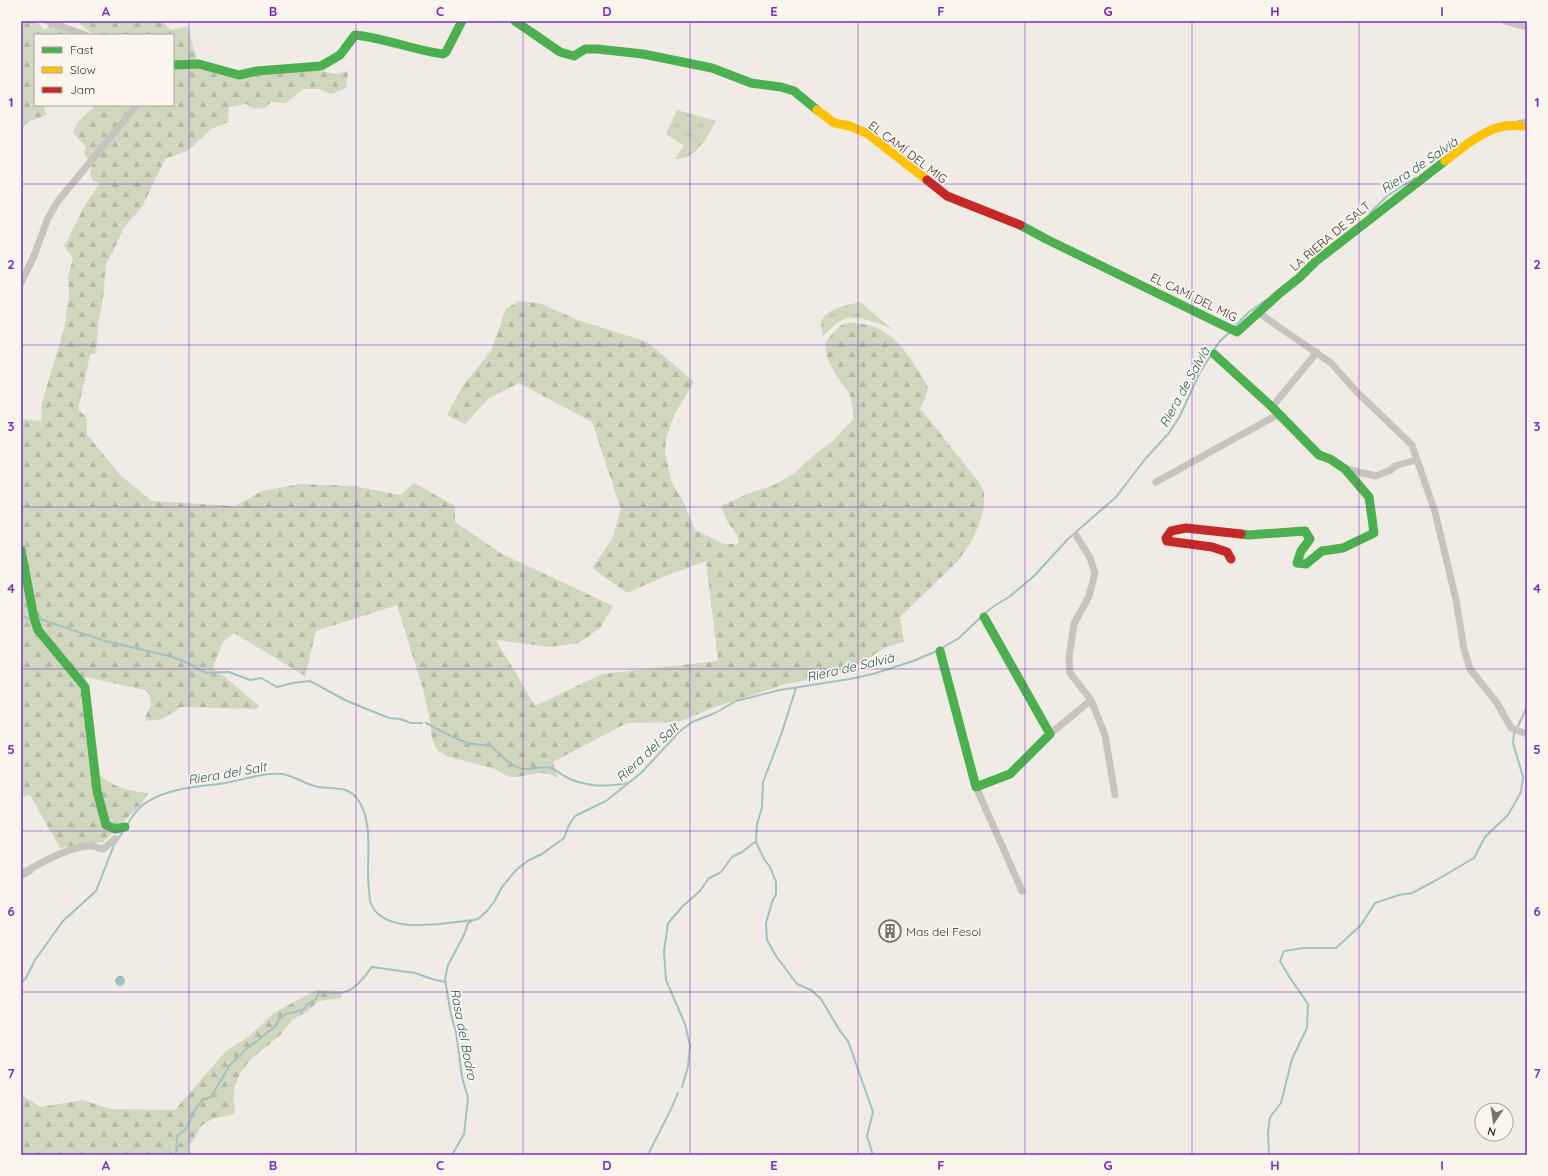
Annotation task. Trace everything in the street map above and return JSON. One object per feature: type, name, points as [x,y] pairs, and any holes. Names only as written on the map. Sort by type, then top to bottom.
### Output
[{"type":"street","points":[[47,21],[82,34]]},
{"type":"street","points":[[174,65],[199,64],[239,75],[278,68],[321,66],[340,55],[355,35],[375,37],[430,52],[443,54],[446,52],[462,21]]},
{"type":"street","name":"EL CAMÍ DEL MIG","points":[[515,21],[560,52],[574,56],[585,50],[597,49],[643,54],[712,68],[751,83],[781,87],[794,91],[834,123],[850,126],[868,134],[947,196],[1016,222],[1046,239],[1237,332]]},
{"type":"street","points":[[1505,21],[1527,27]]},
{"type":"street","points":[[21,283],[34,256],[48,218],[58,201],[136,106]]},
{"type":"street","name":"LA RIERA DE SALT","points":[[1237,332],[1299,278],[1315,262],[1465,145],[1494,129],[1504,126],[1527,126]]},
{"type":"street","points":[[1259,313],[1331,363],[1412,445],[1435,512],[1456,600],[1464,649],[1470,668],[1497,703],[1511,728],[1527,734]]},
{"type":"street","points":[[1272,407],[1317,352]]},
{"type":"street","points":[[1214,354],[1272,407],[1319,455],[1330,459],[1345,469],[1369,497],[1374,533],[1343,548],[1322,551],[1306,564],[1297,562],[1301,551],[1310,539],[1305,531],[1250,535],[1186,528],[1171,531],[1166,538],[1167,541],[1212,547],[1227,552],[1231,559]]},
{"type":"street","points":[[1156,482],[1279,414]]},
{"type":"street","points":[[1345,469],[1376,476],[1391,470],[1395,466],[1412,461]]},
{"type":"street","points":[[1076,535],[1090,558],[1095,573],[1089,596],[1074,624],[1070,656],[1070,673],[1091,700],[1105,735],[1115,795]]},
{"type":"street","points":[[21,550],[34,618],[38,630],[85,687],[89,706],[97,791],[106,825],[115,829],[125,827]]},
{"type":"street","points":[[984,617],[1050,734]]},
{"type":"street","points":[[940,650],[976,787],[1022,891]]},
{"type":"street","points":[[976,787],[1010,774],[1050,734],[1091,700]]},
{"type":"street","points":[[21,874],[56,856],[79,848],[94,846],[103,850],[115,839]]},
{"type":"green space","points":[[21,21],[36,21],[45,30],[50,25],[73,34],[34,34],[34,106],[44,106],[47,115],[28,122],[21,129]]},
{"type":"green space","points":[[77,21],[162,21],[171,30],[187,26],[199,66],[239,77],[316,70],[336,74],[348,71],[346,88],[331,94],[319,89],[303,89],[286,103],[271,102],[264,108],[255,109],[246,104],[229,107],[228,122],[211,129],[189,150],[165,159],[143,205],[124,228],[106,265],[103,298],[98,324],[96,353],[90,355],[78,409],[87,418],[87,435],[121,476],[152,501],[235,506],[262,491],[301,484],[354,486],[400,495],[414,483],[455,506],[455,522],[502,554],[613,606],[600,628],[579,643],[549,647],[496,640],[535,706],[602,674],[718,661],[706,561],[663,577],[627,593],[592,568],[612,539],[621,509],[592,422],[519,383],[489,398],[465,424],[447,415],[462,387],[491,351],[506,309],[519,301],[539,303],[578,320],[647,342],[694,382],[674,415],[666,439],[665,452],[672,483],[683,501],[695,530],[724,544],[738,544],[738,536],[727,521],[721,506],[747,494],[774,485],[795,473],[814,455],[833,441],[854,418],[850,395],[833,370],[827,357],[825,343],[838,328],[848,323],[863,324],[875,327],[885,332],[902,347],[928,387],[925,399],[920,408],[984,491],[984,507],[979,525],[970,544],[956,563],[900,617],[904,642],[886,647],[863,662],[835,675],[786,684],[712,708],[679,722],[627,723],[553,762],[558,778],[549,774],[537,773],[510,777],[492,768],[449,757],[437,750],[432,738],[429,715],[423,689],[397,605],[316,631],[305,676],[234,633],[223,642],[213,667],[259,706],[256,709],[181,707],[162,719],[146,721],[146,715],[151,706],[150,695],[145,690],[85,677],[99,775],[122,788],[148,793],[142,803],[103,842],[60,848],[30,795],[21,797],[21,419],[41,421],[42,403],[65,325],[69,295],[68,277],[73,258],[64,246],[85,205],[100,183],[93,181],[90,174],[92,165],[84,154],[86,147],[73,132],[77,123],[95,106],[174,106],[174,34],[92,34]]},
{"type":"green space","points":[[677,110],[716,121],[705,140],[695,152],[689,156],[675,159],[684,146],[666,134]]},
{"type":"green space","points":[[860,302],[892,329],[877,323],[853,317],[841,320],[823,336],[821,325],[826,315],[837,308]]},
{"type":"green space","points":[[316,990],[341,991],[341,998],[319,1001],[308,1011],[292,1020],[279,1036],[251,1059],[241,1072],[235,1085],[233,1099],[235,1108],[234,1114],[212,1119],[201,1126],[189,1147],[191,1155],[21,1155],[21,1095],[41,1107],[83,1100],[110,1109],[175,1110],[226,1051],[248,1037],[274,1013]]},
{"type":"water","points":[[118,976],[122,976],[124,977],[124,985],[118,986],[115,983],[115,979]]},
{"type":"waterway","name":"Riera de Salvià","points":[[1518,121],[1527,120]]},
{"type":"waterway","name":"Riera de Salvià","points":[[1370,213],[1387,196],[1415,178]]},
{"type":"waterway","name":"Riera de Salvià","points":[[1234,327],[1249,312],[1266,300]]},
{"type":"waterway","name":"Riera de Salvià","points":[[1213,351],[1220,341],[1230,332]]},
{"type":"waterway","name":"Riera de Salvià","points":[[984,614],[1009,597],[1034,576],[1068,539],[1116,497],[1146,458],[1169,433],[1180,416],[1199,374],[1211,355]]},
{"type":"waterway","points":[[21,615],[29,619]]},
{"type":"waterway","name":"Riera de Salvià","points":[[942,648],[959,638],[981,617]]},
{"type":"waterway","points":[[40,619],[105,641],[169,656],[186,662],[206,673],[229,672],[250,680],[261,678],[277,687],[310,681],[347,701],[389,718],[400,719],[411,723],[422,723]]},
{"type":"waterway","name":"Riera del Salt","points":[[127,825],[142,805],[158,796],[186,788],[232,782],[261,775],[282,774],[314,786],[348,791],[356,797],[365,814],[368,832],[368,875],[370,901],[376,912],[387,920],[400,924],[431,925],[478,919],[494,902],[502,887],[516,870],[564,838],[569,825],[575,816],[606,801],[641,773],[680,731],[692,722],[715,713],[736,701],[780,690],[873,674],[913,661],[937,651]]},
{"type":"waterway","points":[[796,688],[781,735],[763,782],[762,808],[757,824],[756,842],[764,859],[770,867],[776,882],[776,894],[766,923],[767,940],[776,956],[797,984],[811,990],[821,999],[840,1031],[848,1041],[873,1112],[867,1136],[873,1155]]},
{"type":"waterway","points":[[1518,726],[1527,707]]},
{"type":"waterway","points":[[426,723],[465,742],[482,745],[489,744],[505,759],[519,768],[551,768],[577,782],[591,785],[605,786],[627,783]]},
{"type":"waterway","points":[[1269,1155],[1268,1133],[1270,1117],[1281,1103],[1292,1059],[1307,1028],[1308,1004],[1280,961],[1284,951],[1304,948],[1336,948],[1361,925],[1375,903],[1399,895],[1412,893],[1474,858],[1485,837],[1508,815],[1521,792],[1523,777],[1513,743],[1514,733]]},
{"type":"waterway","name":"Riera del Salt","points":[[21,983],[26,978],[35,960],[63,921],[96,891],[114,845],[124,830]]},
{"type":"waterway","points":[[682,1087],[688,1067],[690,1045],[685,1024],[666,980],[664,952],[668,923],[683,906],[700,891],[708,879],[721,872],[732,857],[742,852],[755,842]]},
{"type":"waterway","points":[[21,878],[32,872]]},
{"type":"waterway","name":"Rasa del Bodro","points":[[452,1155],[464,1134],[468,1098],[462,1077],[456,1032],[451,1015],[445,979],[448,965],[464,935],[468,923],[472,921]]},
{"type":"waterway","points":[[176,1155],[177,1136],[186,1129],[195,1110],[202,1100],[211,1097],[230,1065],[245,1050],[276,1026],[279,1019],[286,1014],[303,1010],[307,1005],[316,999],[319,992],[338,993],[349,990],[358,984],[372,967],[415,973],[445,982]]},
{"type":"waterway","points":[[648,1155],[678,1093]]},
{"type":"traffic: fast","points":[[174,65],[199,64],[239,75],[257,71],[321,66],[340,55],[355,35],[443,54],[446,52],[462,21]]},
{"type":"traffic: fast","points":[[515,21],[560,52],[574,56],[585,49],[597,49],[643,54],[712,68],[751,83],[781,87],[794,91],[817,110]]},
{"type":"traffic: fast","points":[[1020,225],[1237,332],[1299,278],[1315,262],[1445,161]]},
{"type":"traffic: fast","points":[[1214,354],[1272,407],[1319,455],[1330,459],[1345,469],[1369,497],[1374,533],[1343,548],[1322,551],[1306,564],[1297,563],[1301,551],[1310,539],[1305,531],[1249,535],[1241,534]]},
{"type":"traffic: fast","points":[[21,550],[34,618],[38,630],[85,687],[97,791],[106,825],[115,829],[125,827]]},
{"type":"traffic: fast","points":[[940,651],[976,787],[1010,774],[1050,734],[984,617]]},
{"type":"traffic: slow","points":[[817,110],[834,123],[850,126],[868,134],[927,180]]},
{"type":"traffic: slow","points":[[1445,161],[1474,140],[1490,131],[1505,126],[1527,126]]},
{"type":"traffic: jam","points":[[927,180],[947,196],[1020,225]]},
{"type":"traffic: jam","points":[[1231,559],[1227,552],[1212,547],[1167,541],[1166,538],[1171,531],[1186,528],[1241,534]]},
{"type":"place","name":"Mas del Fesol","points":[[890,931]]}]
